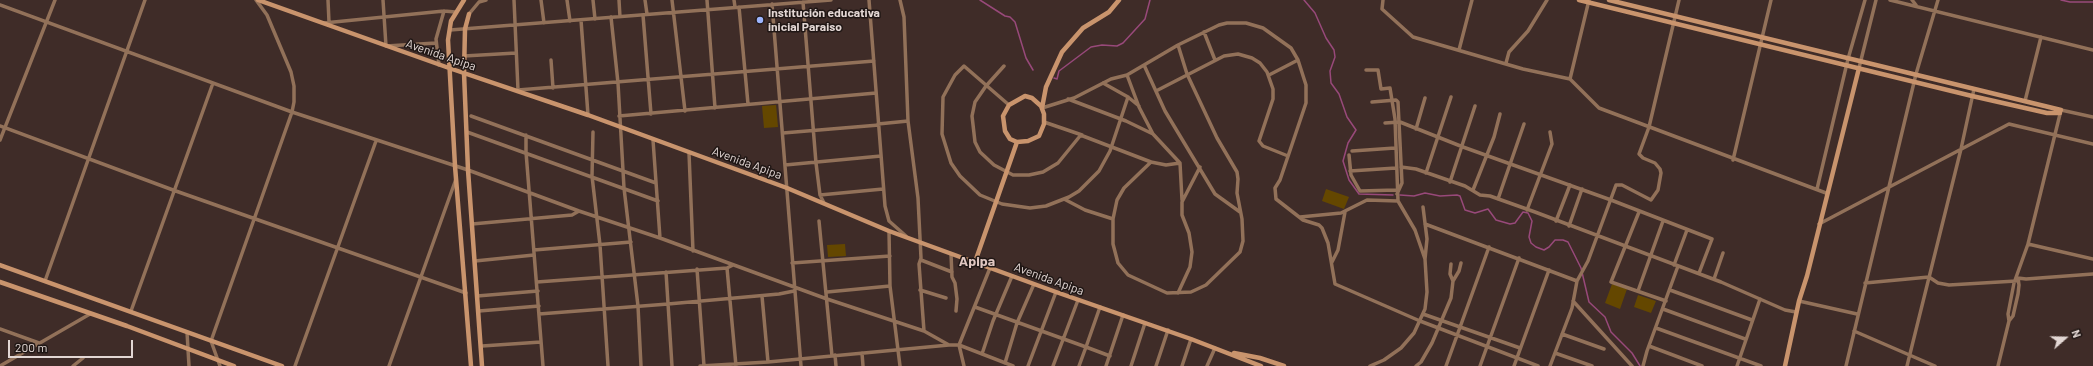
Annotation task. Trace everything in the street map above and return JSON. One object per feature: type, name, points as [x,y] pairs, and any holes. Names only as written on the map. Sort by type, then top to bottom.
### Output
[{"type":"street","points":[[0,140],[55,0]]},
{"type":"street","points":[[45,281],[145,0]]},
{"type":"street","points":[[220,364],[211,341],[292,112],[294,86],[292,72],[267,14],[257,0]]},
{"type":"street","name":"Avenida Apipa","points":[[257,0],[439,65],[518,90],[588,115],[786,188],[889,231],[1078,300],[1191,338],[1258,366]]},
{"type":"street","points":[[328,0],[329,22]]},
{"type":"street","points":[[383,0],[386,46],[436,43]]},
{"type":"street","points":[[482,366],[482,346],[468,170],[464,56],[466,29],[469,14],[479,2],[486,0]]},
{"type":"street","points":[[514,0],[518,90],[874,61]]},
{"type":"street","points":[[541,0],[544,23]]},
{"type":"street","points":[[567,0],[570,21]]},
{"type":"street","points":[[593,0],[595,19]]},
{"type":"street","points":[[619,0],[620,16]]},
{"type":"street","points":[[645,0],[652,114]]},
{"type":"street","points":[[672,0],[685,111]]},
{"type":"street","points":[[707,0],[715,108]]},
{"type":"street","points":[[734,0],[737,7],[748,104]]},
{"type":"street","points":[[450,30],[515,26],[737,7],[762,2],[772,4],[788,1],[803,2],[831,0]]},
{"type":"street","points":[[868,0],[885,206],[889,221],[907,237]]},
{"type":"street","points":[[900,0],[904,17],[908,121],[918,198],[920,290],[924,330]]},
{"type":"street","points":[[1042,108],[1035,100],[1028,96],[1019,98],[1009,105],[1003,116],[1003,126],[1007,136],[1017,142],[1031,140],[1039,136],[1044,122],[1042,108],[1046,87],[1062,52],[1083,28],[1108,12],[1119,0]]},
{"type":"street","points":[[1383,0],[1382,9],[1413,37],[1523,69],[1570,79],[1599,108],[1733,160],[1826,193]]},
{"type":"street","points":[[1459,50],[1472,0]]},
{"type":"street","points":[[1506,63],[1509,52],[1528,31],[1547,0]]},
{"type":"street","points":[[1579,0],[1589,1],[1674,24],[1972,96],[2047,113],[2061,111]]},
{"type":"street","points":[[1609,0],[1848,59],[1916,74],[2061,111],[2093,117]]},
{"type":"street","points":[[1550,366],[1573,301],[1577,281],[1586,266],[1616,185],[1619,184],[1651,200],[1656,194],[1661,173],[1660,169],[1655,163],[1643,158],[1639,154],[1649,127],[1680,0]]},
{"type":"street","points":[[1733,160],[1771,0]]},
{"type":"street","points":[[1816,189],[1848,59],[1865,0]]},
{"type":"street","points":[[1785,366],[1796,312],[1807,276],[1826,193],[1876,0]]},
{"type":"street","points":[[1890,0],[1990,26],[2093,50]]},
{"type":"street","points":[[1912,0],[1917,6]]},
{"type":"street","points":[[1846,366],[1857,314],[1916,74],[1933,10],[1938,0]]},
{"type":"street","points":[[463,1],[455,12],[450,30],[449,68],[455,166],[471,366]]},
{"type":"street","points":[[1570,79],[1589,1]]},
{"type":"street","points":[[803,2],[816,162],[820,195],[824,204]]},
{"type":"street","points":[[772,4],[801,366]]},
{"type":"street","points":[[0,5],[292,112],[376,141],[468,170],[578,211],[660,238],[827,299],[894,322],[924,330],[949,345]]},
{"type":"street","points":[[321,24],[444,11],[455,12]]},
{"type":"street","points":[[439,65],[436,43],[439,26],[444,11]]},
{"type":"street","points":[[611,17],[618,83],[624,188],[638,306],[641,366]]},
{"type":"street","points":[[581,20],[588,115]]},
{"type":"street","points":[[1042,108],[1074,98],[1103,83],[1127,75],[1178,45],[1219,25],[1234,22],[1259,26],[1268,30],[1286,42],[1298,60],[1306,85],[1306,103],[1280,180],[1274,188],[1274,193],[1276,199],[1303,220],[1319,225],[1322,228],[1328,243],[1335,284],[1420,322],[1457,334],[1538,366]]},
{"type":"street","points":[[1204,32],[1215,60]]},
{"type":"street","points":[[2025,101],[2041,37]]},
{"type":"street","points":[[1151,162],[1124,188],[1116,204],[1113,219],[1114,251],[1118,263],[1124,271],[1168,293],[1191,292],[1206,285],[1240,252],[1243,241],[1242,219],[1237,193],[1237,172],[1216,138],[1187,74],[1178,45]]},
{"type":"street","points":[[464,56],[516,53]]},
{"type":"street","points":[[1156,91],[1215,60],[1232,54],[1248,56],[1260,63],[1269,75],[1273,90],[1273,99],[1259,141],[1263,146],[1288,156]]},
{"type":"street","points":[[551,60],[553,88]]},
{"type":"street","points":[[1269,75],[1298,60]]},
{"type":"street","points":[[1144,65],[1165,111],[1215,194],[1240,212]]},
{"type":"street","points":[[1009,105],[964,66],[955,75],[943,98],[942,134],[946,149],[960,176],[980,195],[996,200],[1002,204],[1030,208],[1046,206],[1079,191],[1099,171],[1106,161],[1122,120],[1128,98]]},
{"type":"street","points":[[1004,66],[986,86],[973,108],[973,135],[984,156],[994,165],[1006,173],[1029,175],[1051,168],[1064,158],[1077,140],[1083,136]]},
{"type":"street","points":[[1366,70],[1378,70],[1381,89],[1390,88],[1393,100],[1395,122],[1396,194],[1398,201],[1415,230],[1425,259]]},
{"type":"street","points":[[1127,75],[1139,107],[1153,134],[1180,164],[1182,215],[1189,233],[1192,252],[1190,267],[1178,293]]},
{"type":"street","points":[[131,311],[173,190],[213,83]]},
{"type":"street","points":[[1103,83],[1128,98],[1139,107]]},
{"type":"street","points":[[1907,366],[1961,149],[1974,89]]},
{"type":"street","points":[[619,116],[876,93]]},
{"type":"street","points":[[1426,173],[1451,97]]},
{"type":"street","points":[[1416,129],[1425,98]]},
{"type":"street","points":[[1067,99],[1122,120],[1153,134]]},
{"type":"street","points":[[1372,102],[1393,100],[1398,102],[1402,183],[1396,194]]},
{"type":"street","points":[[1450,182],[1475,106]]},
{"type":"street","points":[[1998,366],[2009,321],[2013,316],[2020,284],[2017,279],[2028,244],[2061,111]]},
{"type":"street","points":[[1473,190],[1487,155],[1500,114]]},
{"type":"street","points":[[471,116],[592,158],[656,183]]},
{"type":"street","points":[[783,133],[908,121]]},
{"type":"street","points":[[1044,122],[1151,162],[1166,165],[1180,164]]},
{"type":"street","points":[[1385,123],[1400,122],[1462,147],[1582,189],[1712,239],[1699,273]]},
{"type":"street","points":[[1498,199],[1524,124]]},
{"type":"street","points":[[1819,224],[2009,124],[2093,144]]},
{"type":"street","points":[[0,126],[173,190],[466,293]]},
{"type":"street","points":[[467,132],[526,152],[658,201]]},
{"type":"street","points":[[593,132],[594,153],[592,158],[592,176],[600,245],[608,366]]},
{"type":"street","points":[[1527,210],[1552,144],[1550,132]]},
{"type":"street","points":[[526,135],[526,152],[543,366]]},
{"type":"street","points":[[653,140],[660,238]]},
{"type":"street","points":[[295,366],[376,141]]},
{"type":"street","points":[[975,262],[1017,142]]},
{"type":"street","points":[[1352,151],[1395,148]]},
{"type":"street","points":[[689,153],[694,251]]},
{"type":"street","points":[[1349,155],[1350,171],[1354,182],[1360,191],[1396,190]]},
{"type":"street","points":[[785,165],[881,156]]},
{"type":"street","points":[[1182,202],[1200,167]]},
{"type":"street","points":[[1401,167],[1410,168],[1450,182],[1468,186],[1480,195],[1498,199],[1556,220],[1699,273],[1760,299],[1796,312]]},
{"type":"street","points":[[1350,171],[1396,168]]},
{"type":"street","points":[[389,366],[456,176]]},
{"type":"street","points":[[1556,220],[1570,185]]},
{"type":"street","points":[[820,195],[883,189]]},
{"type":"street","points":[[1569,226],[1582,189]]},
{"type":"street","points":[[1064,199],[1085,210],[1113,219]]},
{"type":"street","points":[[1300,217],[1345,212],[1357,204],[1367,200],[1398,201]]},
{"type":"street","points":[[1370,366],[1388,358],[1401,348],[1411,336],[1423,314],[1427,292],[1425,259],[1427,239],[1423,207]]},
{"type":"street","points":[[472,224],[572,215],[578,211]]},
{"type":"street","points":[[1332,262],[1338,250],[1345,212]]},
{"type":"street","points":[[1640,212],[1611,282],[1666,301]]},
{"type":"street","points":[[820,221],[833,356],[836,366]]},
{"type":"street","points":[[1638,291],[1650,255],[1664,221]]},
{"type":"street","points":[[1425,224],[1577,281]]},
{"type":"street","points":[[1643,366],[1670,290],[1687,230]]},
{"type":"street","points":[[889,231],[890,286],[900,366]]},
{"type":"street","points":[[534,250],[630,242]]},
{"type":"street","points":[[2028,244],[2093,259]]},
{"type":"street","points":[[1446,366],[1489,247]]},
{"type":"street","points":[[1714,279],[1723,253]]},
{"type":"street","points":[[951,254],[952,272],[957,299],[956,311]]},
{"type":"street","points":[[475,261],[534,255]]},
{"type":"street","points":[[792,263],[890,256]]},
{"type":"street","points":[[1480,366],[1519,258]]},
{"type":"street","points":[[920,260],[952,272]]},
{"type":"street","points":[[1416,366],[1421,362],[1439,328],[1451,298],[1453,281],[1459,271],[1461,263]]},
{"type":"street","points":[[1451,264],[1450,274],[1453,281]]},
{"type":"street","points":[[0,265],[282,366]]},
{"type":"street","points":[[537,282],[697,269],[727,268],[733,265]]},
{"type":"street","points":[[727,268],[736,365]]},
{"type":"street","points":[[964,366],[959,344],[990,268]]},
{"type":"street","points":[[697,269],[704,366]]},
{"type":"street","points":[[1514,366],[1549,270]]},
{"type":"street","points":[[666,272],[672,366]]},
{"type":"street","points":[[1865,283],[1929,277],[1938,283],[1948,285],[2093,274]]},
{"type":"street","points":[[982,354],[1012,276]]},
{"type":"street","points":[[0,282],[188,350],[220,364],[234,366]]},
{"type":"street","points":[[1005,363],[1017,323],[1034,284]]},
{"type":"street","points":[[826,292],[890,286]]},
{"type":"street","points":[[920,290],[946,298]]},
{"type":"street","points":[[1670,290],[1752,320]]},
{"type":"street","points":[[477,296],[538,291]]},
{"type":"street","points":[[539,314],[762,296],[794,291]]},
{"type":"street","points":[[1028,366],[1056,292]]},
{"type":"street","points":[[762,296],[768,362]]},
{"type":"street","points":[[1737,366],[1760,299]]},
{"type":"street","points":[[1053,366],[1078,300]]},
{"type":"street","points":[[1573,301],[1632,366]]},
{"type":"street","points":[[1799,301],[1857,314]]},
{"type":"street","points":[[479,310],[539,306]]},
{"type":"street","points":[[975,307],[996,316],[1110,356]]},
{"type":"street","points":[[1079,366],[1100,307]]},
{"type":"street","points":[[1663,309],[1745,339]]},
{"type":"street","points":[[0,366],[90,314]]},
{"type":"street","points":[[1423,314],[1520,348]]},
{"type":"street","points":[[1106,366],[1123,315]]},
{"type":"street","points":[[1131,366],[1145,322]]},
{"type":"street","points":[[1656,328],[1740,357],[1761,366]]},
{"type":"street","points":[[0,329],[39,343]]},
{"type":"street","points":[[1156,366],[1168,330]]},
{"type":"street","points":[[1854,331],[1935,366]]},
{"type":"street","points":[[187,332],[190,366]]},
{"type":"street","points":[[1562,334],[1604,349]]},
{"type":"street","points":[[1182,366],[1191,338]]},
{"type":"street","points":[[482,346],[541,342]]},
{"type":"street","points":[[700,366],[736,365],[959,344],[1013,366]]},
{"type":"street","points":[[1649,346],[1702,366]]},
{"type":"street","points":[[1208,366],[1215,348]]},
{"type":"street","points":[[862,352],[863,366]]},
{"type":"street","name":"Avenida Apipa","points":[[1226,352],[1260,358],[1284,366]]},
{"type":"street","points":[[1555,353],[1592,366]]},
{"type":"street","points":[[74,366],[83,358]]},
{"type":"shaded area","points":[[776,105],[778,127],[764,128],[762,106]]},
{"type":"shaded area","points":[[1326,189],[1349,197],[1344,209],[1322,201]]},
{"type":"shaded area","points":[[845,244],[846,256],[828,257],[827,245]]},
{"type":"shaded area","points":[[1612,284],[1627,289],[1620,309],[1605,303]]},
{"type":"shaded area","points":[[1638,295],[1656,301],[1651,313],[1634,307]]},
{"type":"waterway","points":[[980,0],[1005,16],[1010,17],[1015,22],[1026,58],[1033,70]]},
{"type":"waterway","points":[[1054,78],[1057,79],[1059,71],[1091,47],[1102,45],[1117,46],[1123,43],[1145,19],[1150,0]]},
{"type":"waterway","points":[[1304,0],[1315,13],[1326,38],[1334,50],[1335,57],[1330,71],[1331,83],[1339,94],[1347,117],[1356,130],[1348,143],[1343,161],[1349,180],[1359,194],[1393,195]]},
{"type":"waterway","points":[[2061,0],[2070,2],[2093,2]]},
{"type":"waterway","points":[[1400,195],[1414,196],[1425,193],[1440,196],[1457,195],[1460,196],[1465,210],[1475,213],[1488,209],[1496,220],[1510,224],[1515,223],[1523,212],[1528,213],[1532,221],[1529,237],[1531,243],[1544,250],[1555,240],[1563,240],[1568,242],[1581,268],[1589,302],[1605,317],[1611,332],[1632,353],[1640,366]]},
{"type":"place","name":"Institución educativa inicial Paraiso","points":[[760,20]]},
{"type":"district","name":"Apipa","points":[[977,261]]}]
